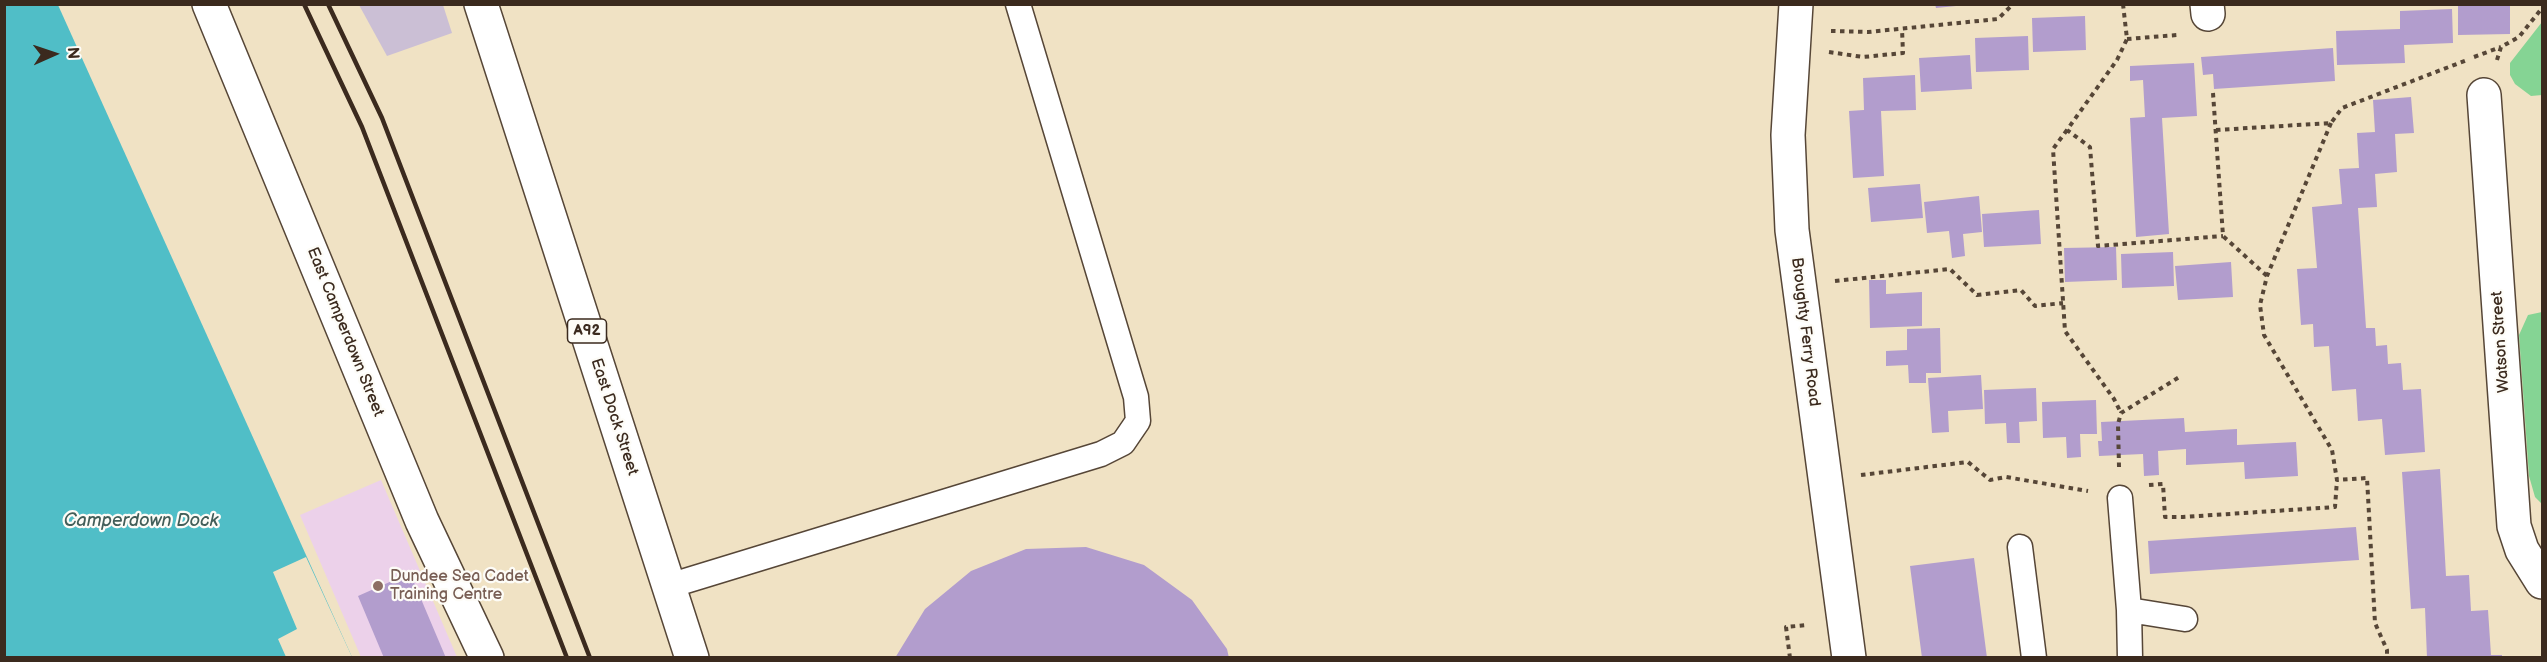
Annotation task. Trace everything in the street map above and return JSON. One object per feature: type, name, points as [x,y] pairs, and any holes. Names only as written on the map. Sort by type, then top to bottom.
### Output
[{"type":"main road","name":"East Camperdown Street","points":[[209,4],[422,521],[487,657]]},
{"type":"main road","name":"East Dock Street","points":[[481,4],[692,657]]},
{"type":"main road","name":"Broughty Ferry Road","points":[[1796,4],[1788,135],[1792,230],[1849,657]]},
{"type":"main road","name":"Watson Street","points":[[2484,95],[2514,526],[2522,550],[2542,582]]},
{"type":"lane","points":[[669,586],[1101,454],[1123,443],[1138,421],[1136,397],[1018,4]]},
{"type":"lane","points":[[2120,488],[2130,657]]},
{"type":"lane","points":[[2020,547],[2034,657]]},
{"type":"lane","points":[[2129,610],[2185,619]]},
{"type":"path","points":[[1868,32],[1998,19],[2013,4]]},
{"type":"path","points":[[2120,488],[2118,424],[2121,413],[2114,399],[2065,331],[2052,149],[2112,68],[2127,39],[2123,4]]},
{"type":"path","points":[[2163,484],[2164,517],[2335,507],[2337,480],[2332,450],[2264,335],[2260,305],[2267,276],[2331,123],[2342,108],[2501,48],[2519,37],[2542,8]]},
{"type":"path","points":[[1793,48],[1863,57],[1903,53],[1902,29]]},
{"type":"path","points":[[2127,39],[2137,38]]},
{"type":"path","points":[[2484,95],[2501,48]]},
{"type":"path","points":[[2213,93],[2223,236],[2267,276]]},
{"type":"path","points":[[2216,130],[2331,123]]},
{"type":"path","points":[[2067,130],[2090,147],[2098,246],[2223,236]]},
{"type":"path","points":[[1866,277],[1950,269],[1977,295],[2020,290],[2035,306],[2063,303]]},
{"type":"path","points":[[2121,413],[2181,376]]},
{"type":"path","points":[[1893,470],[1968,462],[1990,480],[2006,477],[2087,491]]},
{"type":"path","points":[[2337,480],[2367,478],[2375,623],[2387,650],[2387,657]]},
{"type":"path","points":[[1786,627],[1790,657]]},
{"type":"shaded area","points":[[359,5],[443,5],[452,33],[387,56]]},
{"type":"shaded area","name":"Dundee Sea Cadet Training Centre","points":[[381,480],[457,657],[361,657],[300,515]]},
{"type":"green space","points":[[2542,22],[2542,95],[2531,96],[2515,84],[2510,75],[2510,63]]},
{"type":"green space","points":[[2542,312],[2542,504],[2535,497],[2529,476],[2519,335],[2528,315]]},
{"type":"water","name":"Camperdown Dock","points":[[4,5],[58,5],[352,657],[5,657]]},
{"type":"pier","points":[[306,557],[352,657],[286,657],[278,639],[297,629],[273,572]]},
{"type":"building","points":[[1935,4],[1956,4],[1956,6],[1936,8]]},
{"type":"building","points":[[2458,4],[2510,4],[2510,34],[2458,35]]},
{"type":"building","points":[[2452,9],[2453,43],[2404,45],[2405,63],[2337,65],[2336,31],[2400,29],[2400,11]]},
{"type":"building","points":[[2085,16],[2086,50],[2033,52],[2032,18]]},
{"type":"building","points":[[2028,36],[2029,70],[1976,72],[1975,38]]},
{"type":"building","points":[[2333,48],[2335,81],[2214,89],[2213,74],[2203,75],[2201,57]]},
{"type":"building","points":[[1970,55],[1972,89],[1921,92],[1919,58]]},
{"type":"building","points":[[2194,63],[2197,116],[2162,118],[2169,234],[2136,237],[2130,118],[2145,117],[2143,80],[2130,81],[2130,66]]},
{"type":"building","points":[[1915,75],[1916,110],[1881,111],[1884,176],[1853,178],[1849,111],[1864,110],[1863,78]]},
{"type":"building","points":[[2411,97],[2414,133],[2395,134],[2397,172],[2375,174],[2377,207],[2358,208],[2366,328],[2375,328],[2376,346],[2387,345],[2388,364],[2401,363],[2403,390],[2421,389],[2425,452],[2385,455],[2382,419],[2358,421],[2356,389],[2332,391],[2329,346],[2314,347],[2313,324],[2301,325],[2297,269],[2317,268],[2312,207],[2342,204],[2339,169],[2359,168],[2357,133],[2375,132],[2373,100]]},
{"type":"building","points":[[1920,184],[1923,218],[1871,222],[1868,188]]},
{"type":"building","points":[[1979,196],[1982,232],[1963,234],[1965,256],[1952,258],[1949,231],[1927,233],[1924,202]]},
{"type":"building","points":[[2039,210],[2041,244],[1984,247],[1982,214]]},
{"type":"building","points":[[2116,247],[2117,280],[2065,282],[2064,248]]},
{"type":"building","points":[[2173,252],[2174,286],[2122,288],[2121,254]]},
{"type":"building","points":[[2231,262],[2233,297],[2178,300],[2175,266]]},
{"type":"building","points":[[1869,280],[1886,280],[1886,294],[1922,292],[1922,326],[1870,328]]},
{"type":"building","points":[[1940,328],[1941,373],[1926,373],[1926,383],[1909,383],[1908,365],[1886,366],[1886,351],[1907,350],[1907,329]]},
{"type":"building","points":[[1981,375],[1983,409],[1948,411],[1949,432],[1932,433],[1928,378]]},
{"type":"building","points":[[2036,388],[2037,421],[2019,422],[2020,443],[2007,443],[2006,423],[1985,424],[1984,390]]},
{"type":"building","points":[[2096,400],[2097,434],[2080,434],[2081,457],[2067,458],[2066,437],[2043,438],[2042,402]]},
{"type":"building","points":[[2184,418],[2185,432],[2237,429],[2237,445],[2296,442],[2298,476],[2245,479],[2244,462],[2186,465],[2186,449],[2158,451],[2159,475],[2144,476],[2143,454],[2099,456],[2098,441],[2102,441],[2101,422]]},
{"type":"building","points":[[2440,469],[2446,576],[2469,575],[2471,611],[2488,610],[2491,655],[2502,655],[2502,658],[2427,658],[2425,608],[2411,609],[2402,472]]},
{"type":"building","points":[[2356,527],[2359,560],[2150,574],[2148,541]]},
{"type":"building","points":[[1086,547],[1144,565],[1192,600],[1227,649],[1229,658],[895,658],[925,609],[971,571],[1026,549]]},
{"type":"building","points":[[1974,558],[1987,658],[1922,658],[1910,566]]},
{"type":"building","points":[[410,573],[446,658],[384,658],[358,596]]},
{"type":"railway","points":[[304,4],[362,127],[567,658]]},
{"type":"railway","points":[[328,4],[382,118],[590,658]]},
{"type":"place","name":"Dundee Sea Cadet Training Centre","points":[[378,586]]}]
